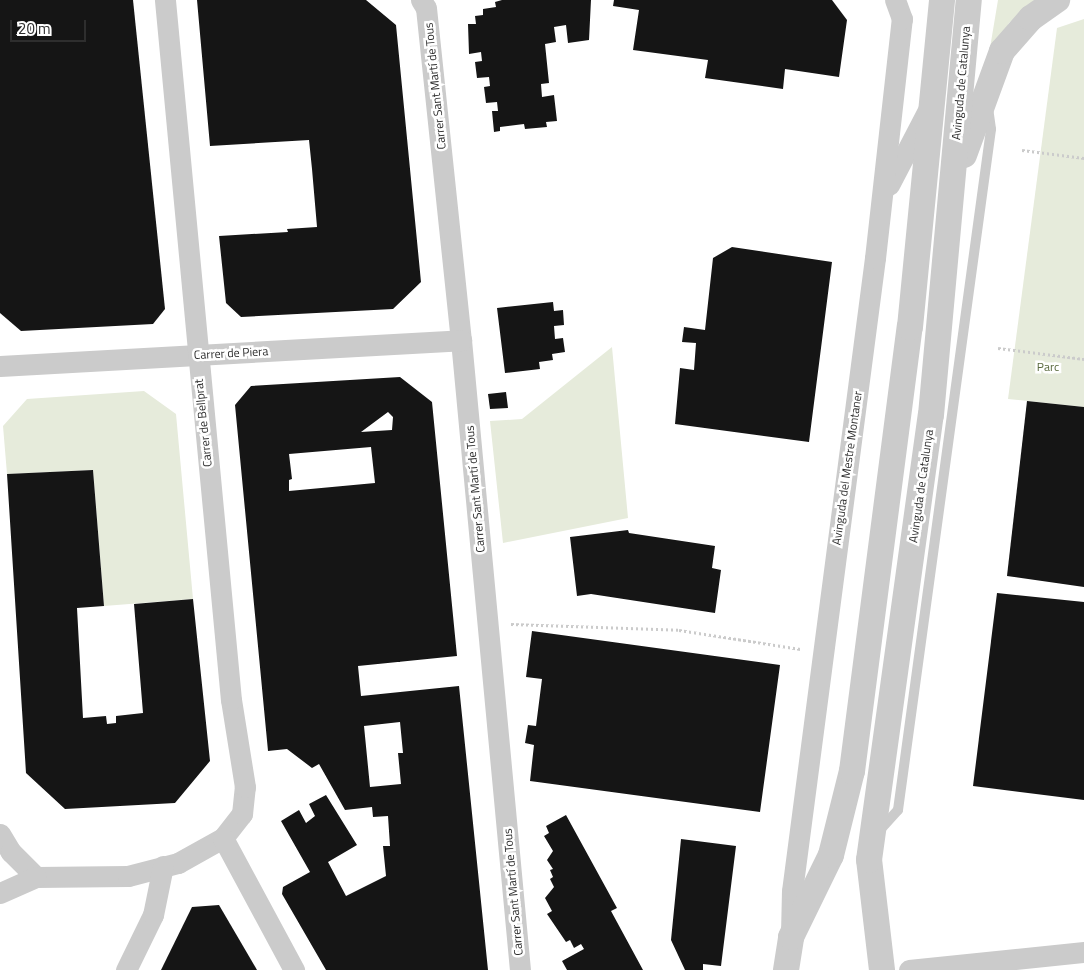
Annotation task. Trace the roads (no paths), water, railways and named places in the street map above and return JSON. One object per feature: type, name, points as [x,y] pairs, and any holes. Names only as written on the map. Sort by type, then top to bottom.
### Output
[{"type":"street","name":"Carrer de Bellprat","points":[[165,0],[230,700],[245,786],[242,814],[224,838]]},
{"type":"street","name":"Avinguda del Mestre Montaner","points":[[791,937],[792,891],[882,197],[902,19],[895,0]]},
{"type":"street","name":"Avinguda de Catalunya","points":[[786,970],[791,937],[831,855],[852,771],[910,327],[942,0]]},
{"type":"street","name":"Avinguda de Catalunya","points":[[882,970],[869,860],[931,415],[969,0]]},
{"type":"street","points":[[952,191],[1002,51],[1031,18],[1057,0]]},
{"type":"street","name":"Carrer Sant Martí de Tous","points":[[426,3],[461,340],[520,970]]},
{"type":"street","points":[[882,197],[933,102]]},
{"type":"street","name":"Carrer de Piera","points":[[0,366],[461,340]]},
{"type":"street","points":[[0,834],[11,852],[36,877]]},
{"type":"street","points":[[0,893],[36,877],[128,876],[178,863],[224,838],[294,970]]},
{"type":"street","points":[[126,970],[153,915],[163,866]]},
{"type":"street","points":[[917,970],[1084,952]]},
{"type":"lane","points":[[872,838],[898,810],[991,129],[986,94]]},
{"type":"park label","name":"Parc","points":[[1048,367]]}]
